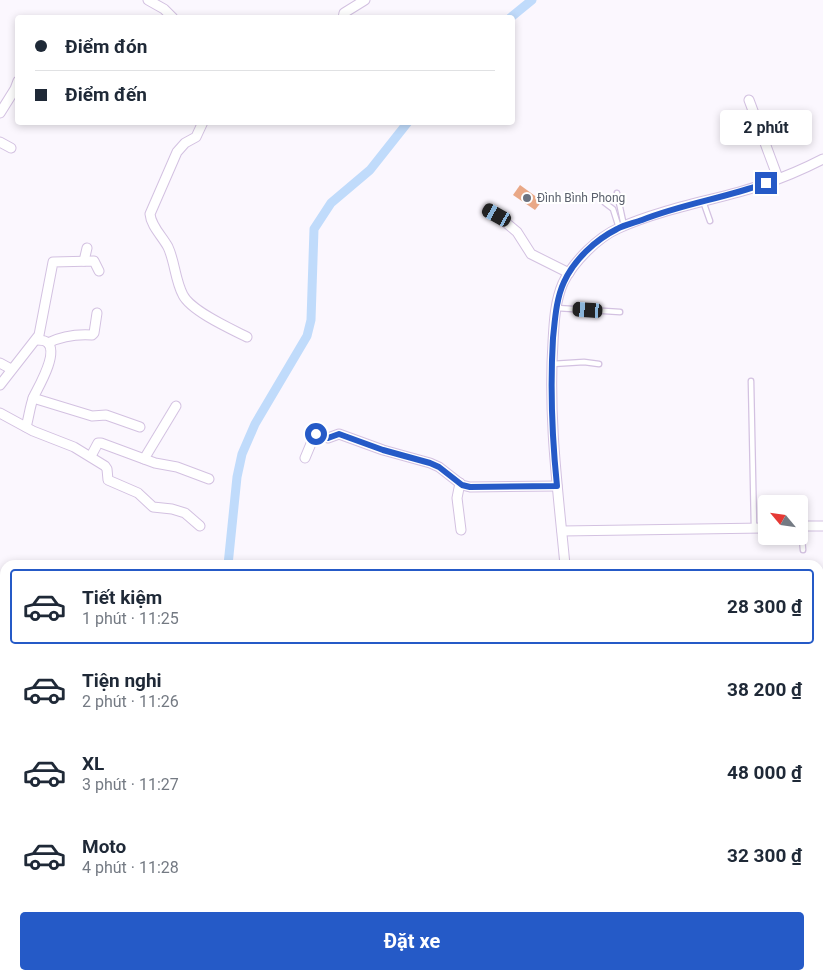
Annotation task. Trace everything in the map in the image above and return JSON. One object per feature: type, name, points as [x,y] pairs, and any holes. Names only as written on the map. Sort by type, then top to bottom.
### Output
[{"type":"street","points":[[151,2],[166,0]]},
{"type":"street","points":[[344,15],[365,0]]},
{"type":"street","points":[[151,2],[164,9],[169,15]]},
{"type":"street","points":[[0,113],[15,87]]},
{"type":"street","points":[[749,100],[778,178]]},
{"type":"street","points":[[202,125],[196,137],[180,146],[150,214],[151,220],[169,250],[184,297],[207,316],[247,337]]},
{"type":"street","points":[[0,142],[11,148]]},
{"type":"street","points":[[565,560],[552,435],[552,364],[557,308],[563,284],[569,273],[583,255],[597,243],[622,227],[654,215],[739,192],[823,159]]},
{"type":"street","points":[[488,210],[517,232],[531,254],[569,273]]},
{"type":"street","points":[[84,261],[87,248]]},
{"type":"street","points":[[0,385],[11,369],[37,340],[54,262],[94,261],[99,271]]},
{"type":"street","points":[[37,340],[48,343],[64,336],[92,335],[97,313]]},
{"type":"street","points":[[26,427],[33,398],[48,367],[50,351],[48,343]]},
{"type":"street","points":[[0,363],[11,369]]},
{"type":"street","points":[[33,398],[92,416],[106,414],[140,427]]},
{"type":"street","points":[[144,459],[176,406]]},
{"type":"street","points":[[0,413],[26,427],[91,456],[107,469],[108,480],[138,493],[153,506],[179,511],[200,526]]},
{"type":"street","points":[[305,458],[315,434],[328,438],[339,434],[383,450],[430,463],[439,467],[460,483],[470,487],[557,486]]},
{"type":"street","points":[[91,456],[94,447],[99,442],[155,464],[177,468],[208,479]]},
{"type":"street","points":[[460,483],[457,498],[460,530]]},
{"type":"street","points":[[808,526],[823,526]]},
{"type":"street","points":[[562,532],[758,528]]},
{"type":"lane","points":[[617,192],[622,227]]},
{"type":"lane","points":[[704,201],[710,221]]},
{"type":"lane","points":[[605,203],[613,209],[622,227]]},
{"type":"lane","points":[[557,308],[620,312]]},
{"type":"lane","points":[[552,364],[584,362],[599,364]]},
{"type":"lane","points":[[751,381],[754,528]]},
{"type":"lane","points":[[802,545],[803,550]]},
{"type":"building","name":"Đình Bình Phong","points":[[520,185],[542,201],[535,210],[513,195]]},
{"type":"waterway","points":[[514,15],[532,0]]},
{"type":"waterway","points":[[229,560],[237,477],[242,454],[255,424],[307,336],[311,320],[314,229],[331,203],[370,170],[406,125]]},
{"type":"place","name":"Đình Bình Phong","points":[[527,198]]},
{"type":"route","points":[[316,434],[328,438],[339,434],[383,450],[430,463],[452,476],[457,482],[470,487],[557,486],[552,435],[552,364],[559,296],[563,284],[572,269],[583,255],[617,229],[654,215],[766,183]]}]
